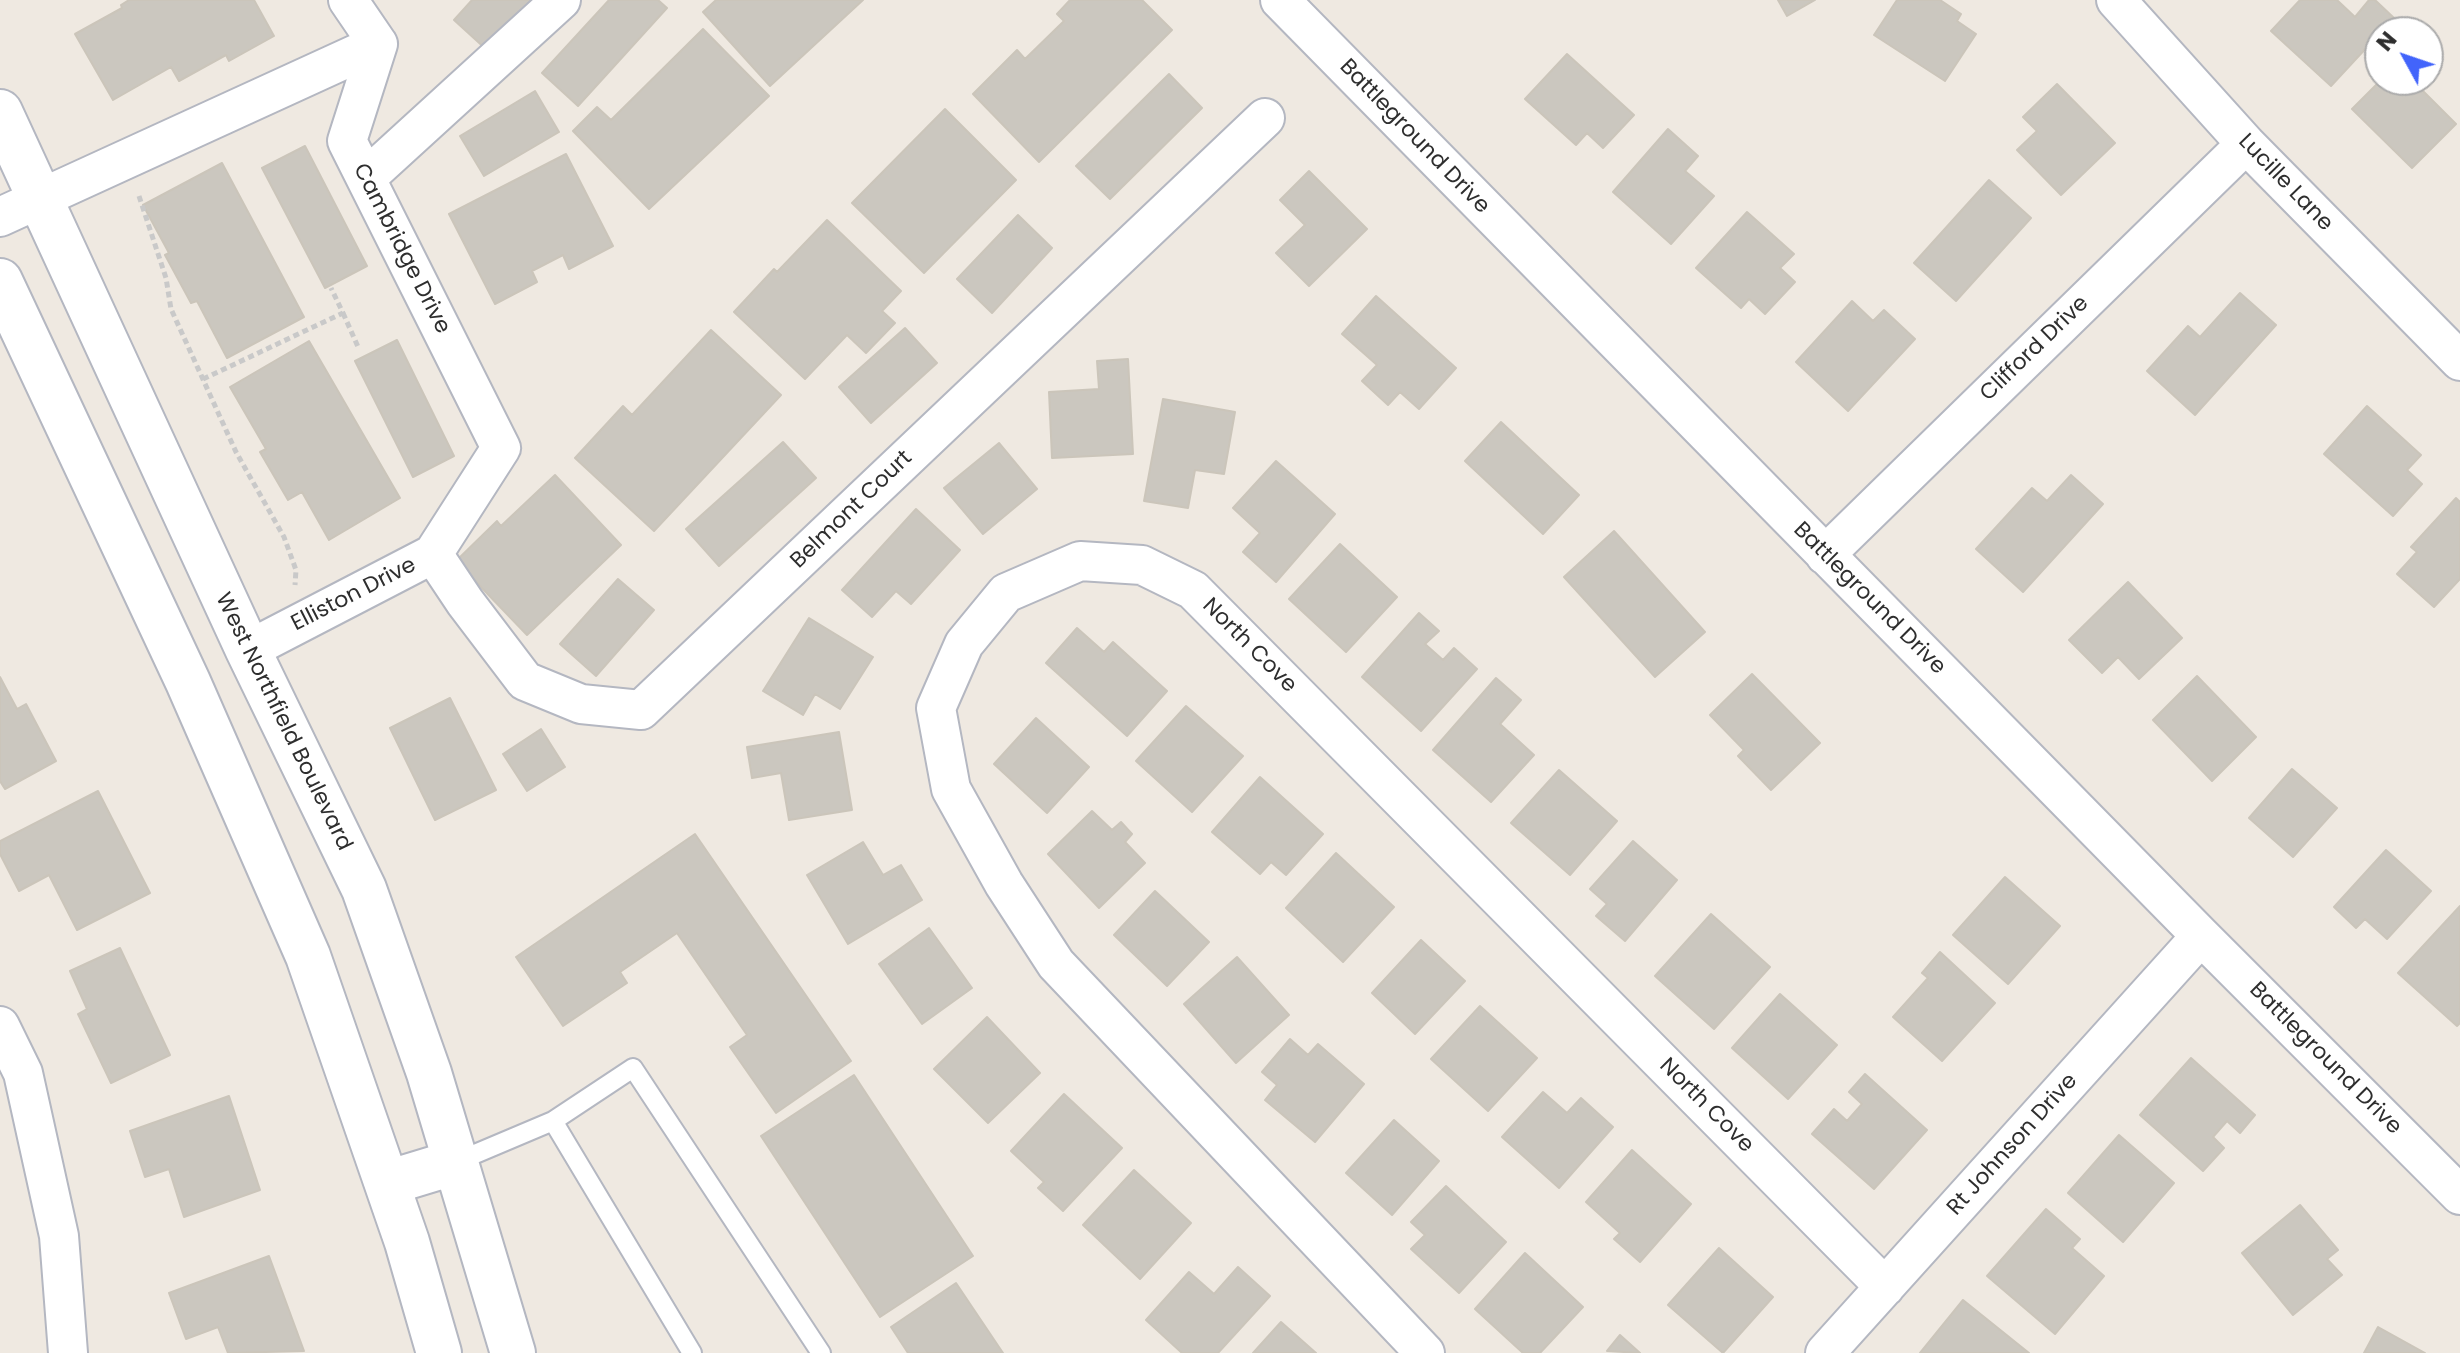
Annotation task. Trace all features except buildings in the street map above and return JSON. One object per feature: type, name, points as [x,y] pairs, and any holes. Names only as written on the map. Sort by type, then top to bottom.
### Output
[{"type":"main road","name":"West Northfield Boulevard","points":[[0,112],[248,650],[364,889],[429,1073],[513,1353]]},
{"type":"main road","points":[[0,281],[188,682],[308,956],[407,1242],[439,1353]]},
{"type":"main road","points":[[387,1183],[456,1162]]},
{"type":"street","points":[[0,217],[378,44],[348,0]]},
{"type":"street","points":[[366,178],[561,0]]},
{"type":"street","name":"Battleground Drive","points":[[1280,0],[2460,1195]]},
{"type":"street","name":"Lucille Lane","points":[[2116,0],[2246,144],[2460,361]]},
{"type":"street","name":"Cambridge Drive","points":[[378,44],[347,141],[501,448]]},
{"type":"street","name":"Belmont Court","points":[[433,554],[525,681],[581,704],[641,710],[1265,118]]},
{"type":"street","name":"Clifford Drive","points":[[1825,555],[2246,144]]},
{"type":"street","name":"Elliston Drive","points":[[248,650],[433,554],[501,448]]},
{"type":"street","name":"North Cove","points":[[1425,1353],[1056,964],[1004,884],[958,803],[951,789],[936,708],[964,644],[1006,593],[1080,561],[1142,565],[1193,590],[1885,1287]]},
{"type":"street","name":"Rt Johnson Drive","points":[[1825,1353],[2201,936]]},
{"type":"street","points":[[0,1026],[23,1073],[59,1236],[68,1353]]},
{"type":"lane","points":[[456,1162],[553,1121],[633,1068],[821,1353]]},
{"type":"lane","points":[[553,1121],[692,1353]]},
{"type":"path","points":[[136,188],[166,278],[171,309],[236,452],[284,537],[296,570],[295,586],[288,590]]},
{"type":"path","points":[[331,288],[359,349]]},
{"type":"path","points":[[203,379],[343,313]]}]
